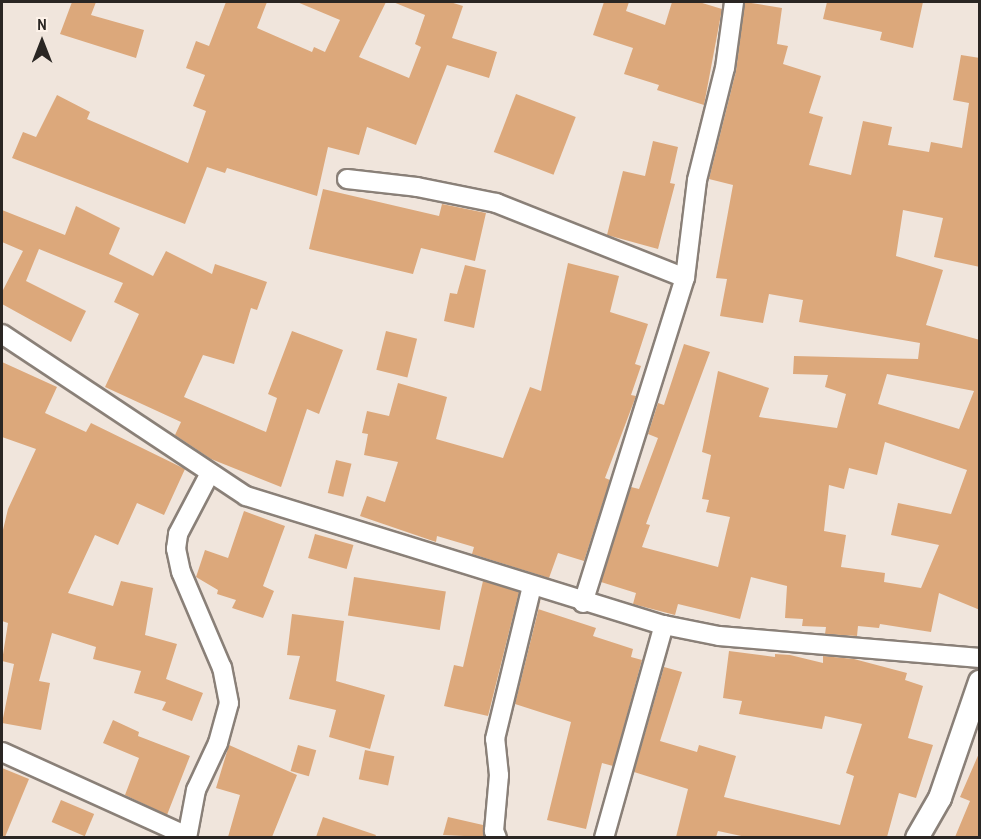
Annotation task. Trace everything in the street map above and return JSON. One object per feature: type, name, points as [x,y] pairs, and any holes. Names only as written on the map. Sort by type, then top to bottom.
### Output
[{"type":"street","points":[[583,603],[685,278],[697,180],[725,68],[734,2]]},
{"type":"street","points":[[347,179],[417,187],[496,203],[685,278]]},
{"type":"street","points":[[2,334],[246,496],[583,603],[664,625],[719,636],[980,658]]},
{"type":"street","points":[[2,752],[187,837],[196,790],[218,743],[229,703],[222,668],[181,572],[176,549],[178,534],[210,472]]},
{"type":"street","points":[[497,837],[494,831],[499,775],[495,739],[531,586]]},
{"type":"street","points":[[604,837],[664,625]]},
{"type":"street","points":[[917,837],[940,798],[980,682]]},
{"type":"building","points":[[72,2],[96,2],[91,15],[144,30],[136,58],[60,34]]},
{"type":"building","points":[[226,2],[267,2],[257,28],[312,52],[314,47],[325,52],[340,20],[297,2],[386,2],[359,57],[409,78],[421,47],[415,44],[425,15],[393,2],[450,2],[463,6],[452,38],[497,52],[489,78],[447,65],[416,145],[367,127],[359,155],[328,147],[317,196],[227,168],[225,173],[207,167],[185,224],[12,158],[23,132],[36,137],[57,95],[90,112],[87,119],[188,163],[206,111],[193,106],[205,75],[186,68],[196,41],[209,46]]},
{"type":"building","points":[[604,2],[629,2],[626,11],[665,25],[672,2],[699,2],[722,9],[704,105],[657,90],[659,85],[624,74],[633,48],[593,35]]},
{"type":"building","points":[[745,2],[782,8],[777,44],[788,46],[783,64],[821,76],[809,113],[823,117],[809,165],[851,175],[863,121],[892,127],[888,145],[929,152],[931,142],[962,148],[969,103],[953,100],[961,55],[980,58],[980,267],[934,257],[943,218],[903,210],[896,256],[943,270],[926,325],[980,340],[980,610],[939,593],[931,632],[880,624],[879,628],[858,626],[857,636],[825,634],[826,627],[802,626],[803,619],[785,618],[787,586],[751,577],[740,619],[678,604],[675,615],[633,604],[636,593],[601,582],[631,487],[639,489],[658,438],[648,434],[658,403],[664,405],[684,344],[710,352],[646,524],[650,525],[642,547],[718,567],[730,517],[706,512],[709,500],[702,499],[711,455],[702,452],[718,371],[769,388],[759,417],[837,428],[846,394],[825,387],[828,375],[793,374],[794,356],[918,359],[920,343],[799,322],[803,300],[769,294],[763,323],[720,316],[727,279],[716,278],[733,185],[709,179],[736,71]],"holes":[[[887,374],[974,391],[959,429],[878,404]],[[885,442],[967,470],[951,514],[898,503],[891,535],[939,545],[921,588],[884,582],[885,573],[841,567],[846,535],[824,531],[829,485],[844,489],[849,468],[877,475]]]},
{"type":"building","points":[[827,2],[923,2],[913,48],[880,40],[882,32],[823,19]]},
{"type":"building","points":[[516,94],[576,117],[554,175],[494,152]]},
{"type":"building","points":[[653,141],[678,147],[670,183],[675,184],[658,249],[607,235],[623,171],[645,176]]},
{"type":"building","points":[[323,189],[439,216],[442,204],[486,213],[475,261],[421,248],[413,274],[309,249]]},
{"type":"building","points":[[76,206],[120,228],[109,254],[153,276],[166,251],[212,274],[215,264],[267,282],[257,310],[251,308],[234,364],[203,355],[184,397],[266,432],[277,398],[268,394],[292,331],[343,350],[319,414],[307,409],[281,487],[211,459],[175,435],[181,422],[105,387],[139,314],[114,302],[123,283],[39,249],[26,281],[86,311],[71,342],[2,304],[2,292],[23,251],[2,242],[2,210],[65,235]]},
{"type":"building","points":[[568,263],[619,276],[610,312],[648,324],[635,364],[641,366],[631,395],[636,396],[605,478],[610,480],[584,561],[558,553],[549,578],[472,554],[474,547],[437,536],[436,542],[360,516],[367,496],[385,502],[398,462],[364,455],[368,434],[362,433],[367,411],[389,416],[398,383],[447,397],[436,439],[503,458],[530,387],[541,391]]},
{"type":"building","points":[[465,265],[486,270],[474,328],[444,321],[450,293],[457,294]]},
{"type":"building","points":[[386,331],[417,339],[407,378],[376,370]]},
{"type":"building","points":[[2,362],[57,387],[45,413],[86,432],[91,423],[185,469],[164,515],[137,503],[118,545],[95,535],[68,593],[113,606],[121,581],[153,588],[145,635],[177,644],[166,679],[203,693],[192,721],[162,710],[166,702],[134,693],[141,671],[93,659],[96,647],[52,633],[39,681],[50,683],[41,730],[2,723],[14,664],[2,661],[8,623],[2,621],[2,534],[8,509],[36,449],[2,437]]},
{"type":"building","points":[[336,460],[352,464],[343,497],[328,493]]},
{"type":"building","points":[[244,511],[285,526],[263,586],[274,591],[263,618],[232,608],[236,600],[217,594],[218,590],[196,577],[205,550],[228,558]]},
{"type":"building","points":[[315,534],[353,545],[347,569],[308,558]]},
{"type":"building","points":[[354,577],[446,592],[440,630],[348,616]]},
{"type":"building","points":[[483,581],[519,592],[488,716],[444,706],[454,665],[463,667]]},
{"type":"building","points":[[538,609],[596,628],[593,636],[633,649],[631,657],[642,660],[613,766],[602,763],[586,829],[547,820],[571,722],[515,704]]},
{"type":"building","points":[[292,614],[344,621],[336,681],[385,695],[370,749],[329,737],[336,710],[289,699],[300,656],[287,655]]},
{"type":"building","points":[[729,651],[775,657],[775,654],[790,655],[823,663],[823,656],[854,659],[907,673],[905,680],[923,686],[908,738],[933,745],[916,798],[899,793],[887,837],[746,837],[718,831],[716,837],[676,837],[688,789],[634,772],[664,667],[682,672],[660,741],[697,752],[699,745],[736,756],[724,797],[840,825],[854,776],[846,773],[862,724],[825,716],[822,729],[739,714],[742,701],[723,698]]},
{"type":"building","points":[[113,720],[139,732],[138,736],[190,756],[167,815],[125,795],[139,758],[103,743]]},
{"type":"building","points":[[229,745],[297,775],[272,837],[228,837],[240,795],[216,788]]},
{"type":"building","points":[[298,745],[316,750],[309,776],[291,771]]},
{"type":"building","points":[[365,750],[394,756],[388,786],[359,779]]},
{"type":"building","points":[[980,751],[980,837],[955,837],[970,801],[960,797]]},
{"type":"building","points":[[2,768],[29,779],[5,837],[2,837]]},
{"type":"building","points":[[61,800],[94,814],[85,836],[52,822]]},
{"type":"building","points":[[323,817],[376,835],[375,837],[316,837]]},
{"type":"building","points":[[448,817],[483,825],[485,837],[443,835]]}]
